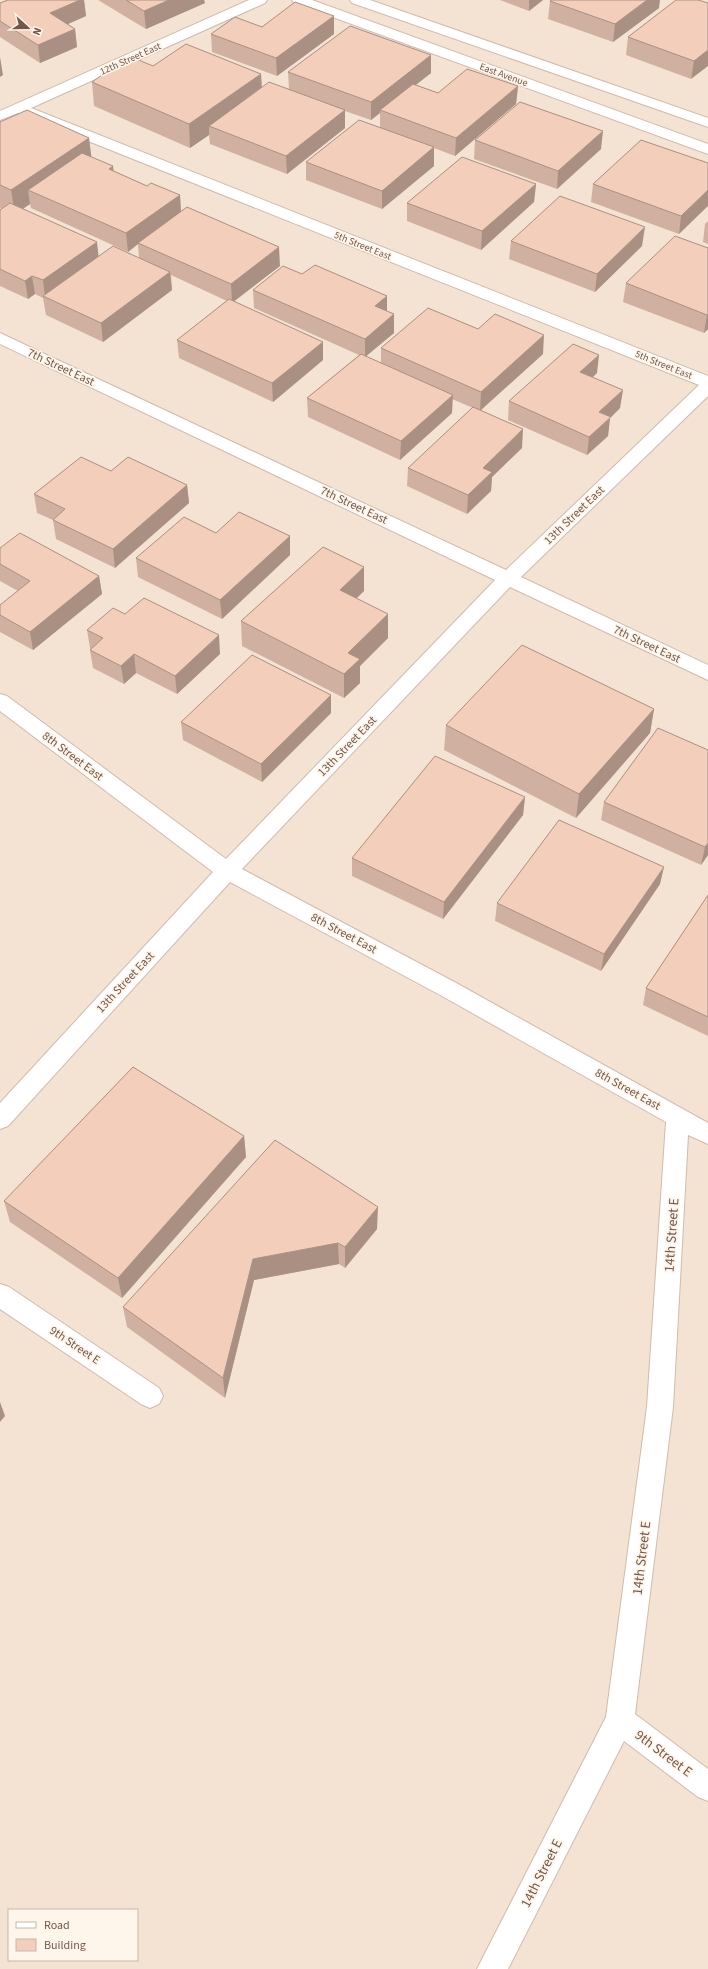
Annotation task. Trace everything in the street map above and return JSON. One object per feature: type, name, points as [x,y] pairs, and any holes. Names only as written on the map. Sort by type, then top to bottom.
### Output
[{"type":"street","name":"12th Street East","points":[[0,116],[260,0]]},
{"type":"street","name":"East Avenue","points":[[299,0],[708,149]]},
{"type":"street","name":"East Avenue","points":[[357,0],[708,123]]},
{"type":"street","name":"5th Street East","points":[[18,108],[708,382]]},
{"type":"street","name":"7th Street East","points":[[0,338],[708,673]]},
{"type":"street","name":"13th Street East","points":[[0,1119],[227,871],[508,578],[708,386]]},
{"type":"street","name":"8th Street East","points":[[0,701],[227,871],[450,990],[708,1134]]},
{"type":"street","name":"14th Street E","points":[[492,1969],[620,1720],[660,1407],[678,1116]]},
{"type":"street","name":"9th Street E","points":[[0,1295],[150,1396]]},
{"type":"street","name":"9th Street E","points":[[620,1720],[708,1787]]},
{"type":"shaded area","points":[[0,0],[708,0],[708,1969],[0,1969]]},
{"type":"building","points":[[8,0],[80,0],[50,13],[75,29],[38,45],[0,21],[0,3]]},
{"type":"building","points":[[126,0],[169,0],[144,11]]},
{"type":"building","points":[[647,0],[615,24],[550,1]]},
{"type":"building","points":[[676,0],[698,0],[708,3],[708,50],[694,61],[628,37]]},
{"type":"building","points":[[295,2],[334,16],[276,58],[211,34],[235,17],[262,27]]},
{"type":"building","points":[[350,26],[431,55],[371,102],[288,72]]},
{"type":"building","points":[[186,44],[261,74],[189,124],[92,82],[129,56],[153,66]]},
{"type":"building","points":[[467,69],[518,86],[456,138],[380,110],[413,84],[438,93]]},
{"type":"building","points":[[269,82],[345,110],[286,156],[209,126]]},
{"type":"building","points":[[520,102],[603,131],[558,171],[475,140]]},
{"type":"building","points":[[27,110],[89,138],[11,190],[0,185],[0,122]]},
{"type":"building","points":[[359,120],[434,147],[382,191],[306,162]]},
{"type":"building","points":[[641,140],[708,163],[708,190],[681,216],[593,184]]},
{"type":"building","points":[[82,153],[113,166],[109,169],[147,186],[151,183],[180,195],[126,233],[28,190]]},
{"type":"building","points":[[462,157],[536,184],[482,231],[407,203]]},
{"type":"building","points":[[560,196],[645,227],[597,274],[511,241]]},
{"type":"building","points":[[10,203],[97,242],[43,280],[32,276],[25,281],[0,269],[0,210]]},
{"type":"building","points":[[187,207],[279,247],[231,284],[138,243]]},
{"type":"building","points":[[675,236],[708,248],[707,315],[626,283]]},
{"type":"building","points":[[113,246],[170,272],[101,323],[43,296]]},
{"type":"building","points":[[315,265],[387,296],[375,306],[394,314],[365,339],[253,290],[283,266],[302,274]]},
{"type":"building","points":[[229,299],[323,342],[272,383],[177,340]]},
{"type":"building","points":[[428,308],[478,329],[495,314],[544,335],[481,392],[381,348]]},
{"type":"building","points":[[573,344],[599,355],[580,372],[623,390],[599,412],[611,417],[589,437],[509,401]]},
{"type":"building","points":[[361,354],[453,395],[401,441],[307,398]]},
{"type":"building","points":[[473,407],[523,429],[483,468],[492,472],[468,495],[408,468]]},
{"type":"building","points":[[81,457],[111,471],[128,457],[187,485],[113,549],[53,520],[65,509],[34,494]]},
{"type":"building","points":[[239,512],[290,536],[220,600],[136,558],[184,517],[216,533]]},
{"type":"building","points":[[20,533],[99,576],[30,632],[0,615],[0,605],[30,581],[0,564],[0,548]]},
{"type":"building","points":[[323,547],[364,567],[340,590],[388,614],[348,653],[360,659],[344,674],[241,621]]},
{"type":"building","points":[[144,598],[219,635],[175,676],[134,654],[121,666],[90,650],[103,638],[87,630],[113,608],[125,614]]},
{"type":"building","points":[[522,645],[654,709],[579,794],[446,725]]},
{"type":"building","points":[[252,655],[331,695],[261,764],[181,722]]},
{"type":"building","points":[[658,728],[708,750],[708,843],[705,847],[604,802]]},
{"type":"building","points":[[435,756],[525,797],[444,902],[352,858]]},
{"type":"building","points":[[559,820],[664,867],[604,954],[497,903]]},
{"type":"building","points":[[708,895],[708,1017],[646,988]]},
{"type":"building","points":[[133,1067],[244,1136],[118,1278],[4,1201]]},
{"type":"building","points":[[275,1140],[378,1207],[345,1247],[338,1243],[253,1259],[223,1378],[123,1307]]}]
